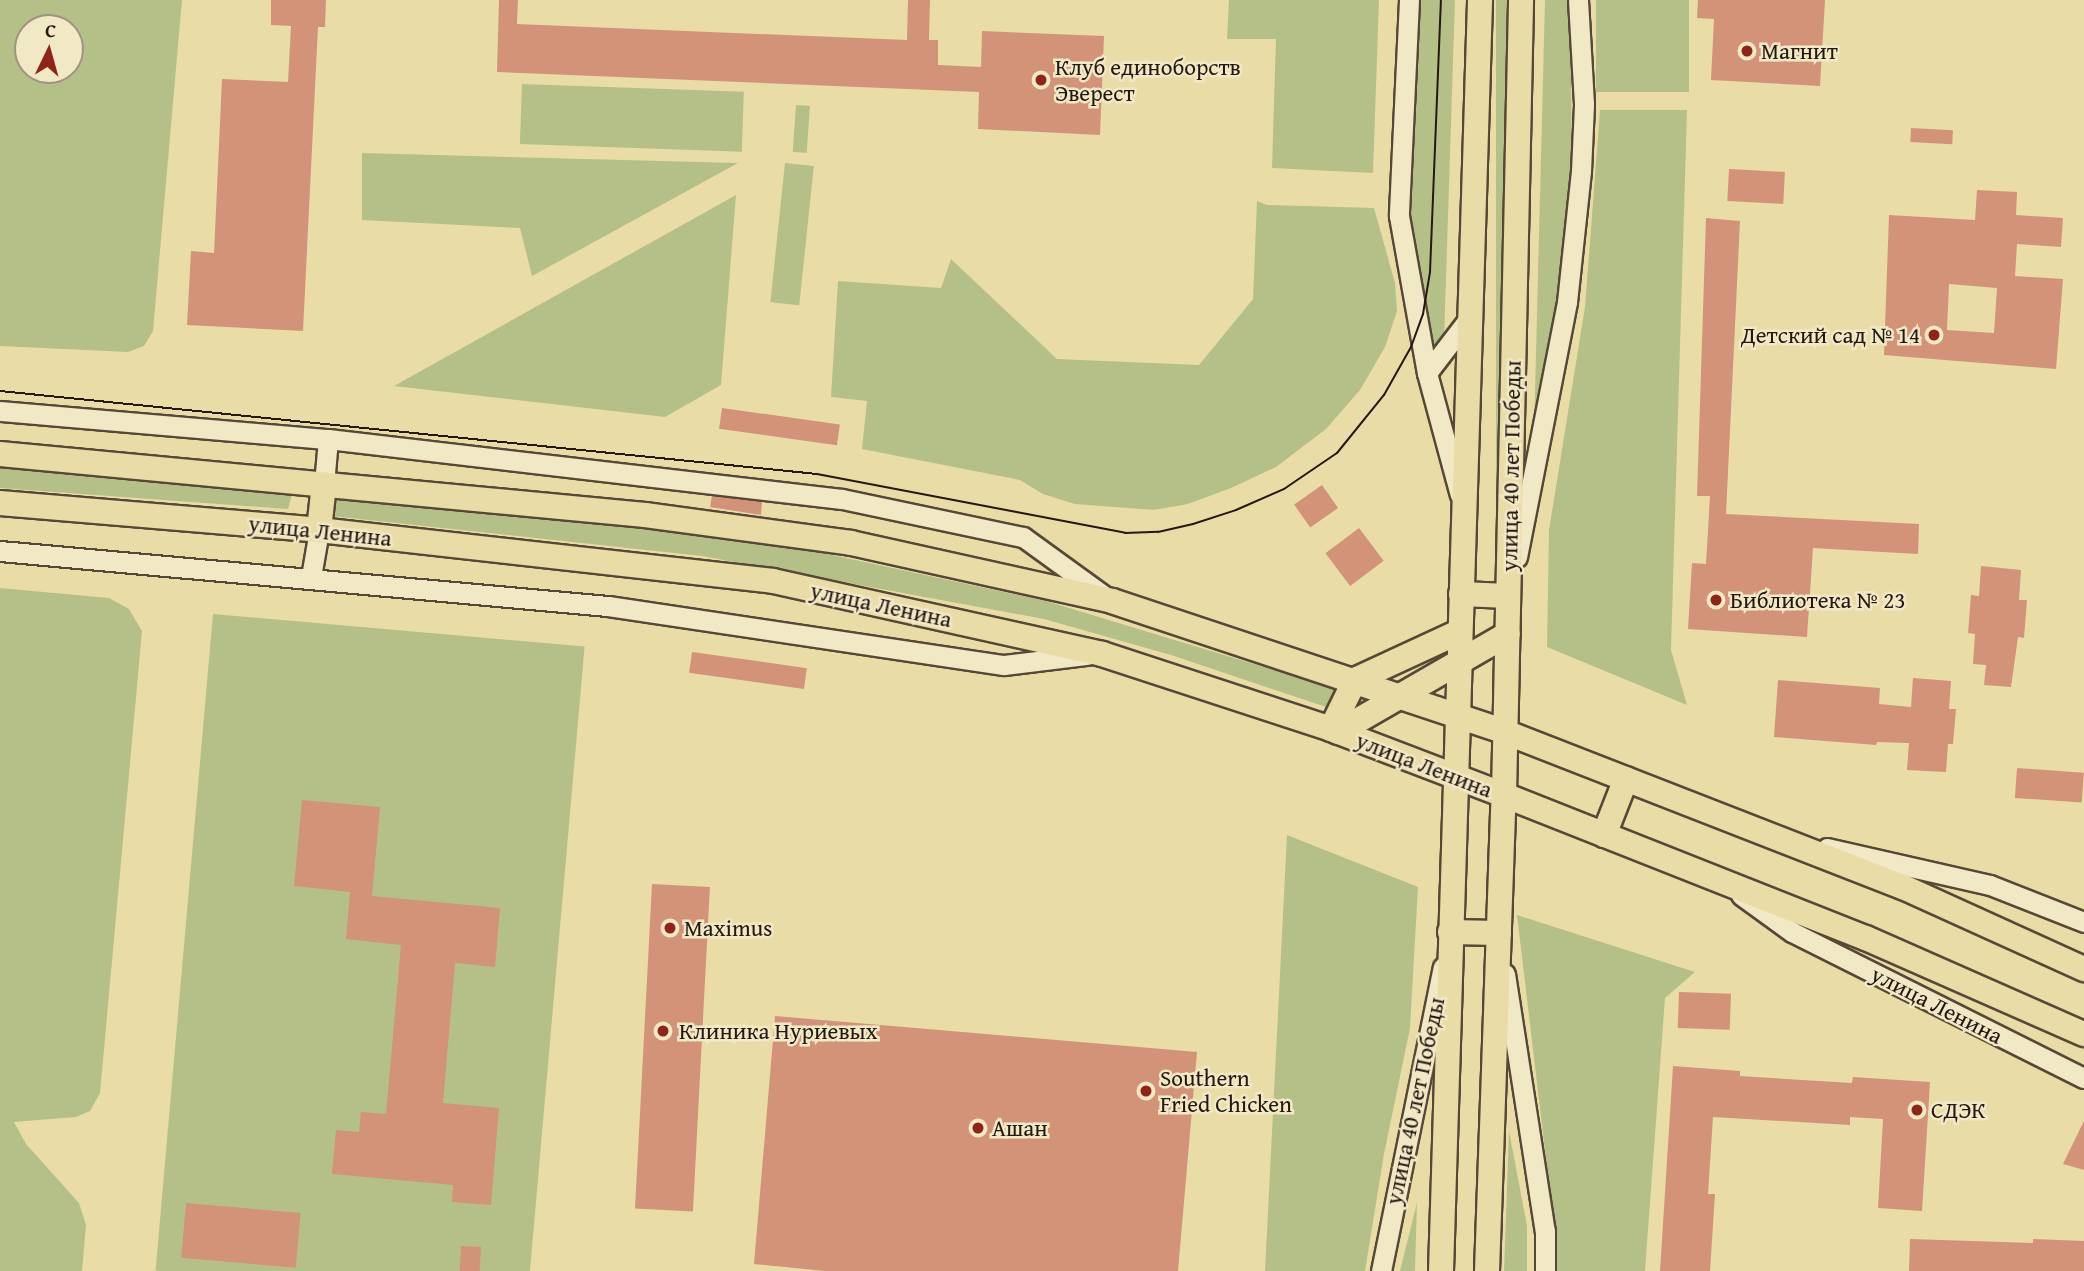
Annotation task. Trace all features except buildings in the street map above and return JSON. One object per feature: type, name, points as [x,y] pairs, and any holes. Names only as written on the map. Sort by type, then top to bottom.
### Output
[{"type":"main road","name":"улица 40 лет Победы","points":[[1441,1271],[1480,0]]},
{"type":"main road","name":"улица 40 лет Победы","points":[[1488,1271],[1506,732],[1521,0]]},
{"type":"main road","name":"улица Ленина","points":[[0,454],[645,515],[851,543],[1112,601],[1506,732],[1903,887],[2084,969]]},
{"type":"main road","points":[[319,530],[324,484]]},
{"type":"main road","name":"улица Ленина","points":[[0,503],[319,530],[773,581],[1102,654],[1334,730],[1455,776],[1866,938],[2084,1034]]},
{"type":"main road","points":[[1461,594],[1508,596]]},
{"type":"main road","points":[[1334,730],[1355,680],[1459,632]]},
{"type":"main road","points":[[1334,730],[1404,696],[1508,634]]},
{"type":"main road","points":[[1604,835],[1626,779]]},
{"type":"main road","points":[[1450,932],[1499,933]]},
{"type":"street","name":"улица 40 лет Победы","points":[[1409,0],[1399,216],[1427,373],[1464,506]]},
{"type":"street","name":"улица 40 лет Победы","points":[[1508,596],[1567,302],[1581,172],[1584,104],[1578,0]]},
{"type":"street","points":[[1427,373],[1470,317]]},
{"type":"street","points":[[0,411],[328,439]]},
{"type":"street","name":"улица Ленина","points":[[324,484],[328,439],[842,499],[1023,537],[1112,601]]},
{"type":"street","points":[[311,577],[319,530]]},
{"type":"street","points":[[0,551],[311,577],[608,606],[1004,665],[1102,654]]},
{"type":"street","name":"улица Ленина","points":[[1772,835],[1990,885],[2084,922]]},
{"type":"street","name":"улица Ленина","points":[[1723,881],[1792,932],[2084,1078]]},
{"type":"street","name":"улица 40 лет Победы","points":[[1381,1271],[1400,1163],[1450,932]]},
{"type":"street","name":"улица 40 лет Победы","points":[[1499,933],[1545,1231],[1545,1271]]},
{"type":"green space","points":[[0,0],[182,0],[153,331],[144,346],[128,352],[0,346]]},
{"type":"green space","points":[[1229,0],[1379,0],[1373,173],[1272,168],[1276,39],[1227,39]]},
{"type":"green space","points":[[1416,0],[1455,0],[1444,341],[1432,355],[1409,219]]},
{"type":"green space","points":[[1496,0],[1507,0],[1507,586],[1496,586]]},
{"type":"green space","points":[[1545,0],[1570,0],[1572,159],[1556,313],[1534,432]]},
{"type":"green space","points":[[1596,0],[1689,0],[1689,92],[1596,92]]},
{"type":"green space","points":[[522,84],[744,92],[742,152],[520,144]]},
{"type":"green space","points":[[796,105],[810,106],[807,153],[793,152]]},
{"type":"green space","points":[[1600,110],[1687,110],[1671,650],[1687,705],[1547,647],[1549,530],[1585,307]]},
{"type":"green space","points":[[362,153],[738,163],[532,276],[520,228],[362,220]]},
{"type":"green space","points":[[785,163],[814,166],[799,305],[770,302]]},
{"type":"green space","points":[[736,195],[721,385],[665,417],[394,386]]},
{"type":"green space","points":[[1257,201],[1267,205],[1374,208],[1395,283],[1397,311],[1385,347],[1360,390],[1326,429],[1276,467],[1231,488],[1188,504],[1154,510],[1075,504],[1043,494],[1020,480],[862,449],[867,401],[831,397],[838,281],[941,288],[951,259],[1057,359],[1199,365],[1253,299]]},
{"type":"green space","points":[[0,466],[293,491],[288,509],[0,488]]},
{"type":"green space","points":[[333,498],[564,519],[809,550],[1046,601],[1340,690],[1332,709],[1171,655],[1044,619],[702,556],[331,516]]},
{"type":"green space","points":[[0,588],[109,598],[129,609],[142,631],[100,1093],[90,1111],[76,1117],[14,1122],[26,1144],[79,1203],[86,1225],[82,1271],[0,1271]]},
{"type":"green space","points":[[213,614],[585,647],[530,1271],[156,1270]]},
{"type":"green space","points":[[1287,835],[1418,887],[1410,1028],[1384,1154],[1365,1271],[1265,1271]]},
{"type":"green space","points":[[1517,915],[1695,972],[1665,998],[1645,1271],[1554,1271],[1554,1226]]},
{"type":"green space","points":[[1509,1131],[1527,1226],[1527,1271],[1504,1271]]},
{"type":"green space","points":[[1417,1203],[1415,1271],[1400,1271]]},
{"type":"tram line","points":[[0,391],[817,474],[1125,533],[1158,532],[1193,524],[1236,510],[1284,489],[1337,453],[1384,395],[1411,347],[1423,314],[1430,272],[1441,0]]},
{"type":"place","name":"Магнит","points":[[1747,51]]},
{"type":"place","name":"Клуб единоборств Эверест","points":[[1041,80]]},
{"type":"place","name":"Детский сад № 14","points":[[1934,335]]},
{"type":"place","name":"Библиотека № 23","points":[[1716,600]]},
{"type":"place","name":"Maximus","points":[[670,928]]},
{"type":"place","name":"Клиника Нуриевых","points":[[663,1031]]},
{"type":"place","name":"Southern Fried Chicken","points":[[1146,1091]]},
{"type":"place","name":"СДЭК","points":[[1917,1110]]},
{"type":"place","name":"Ашан","points":[[978,1128]]}]
